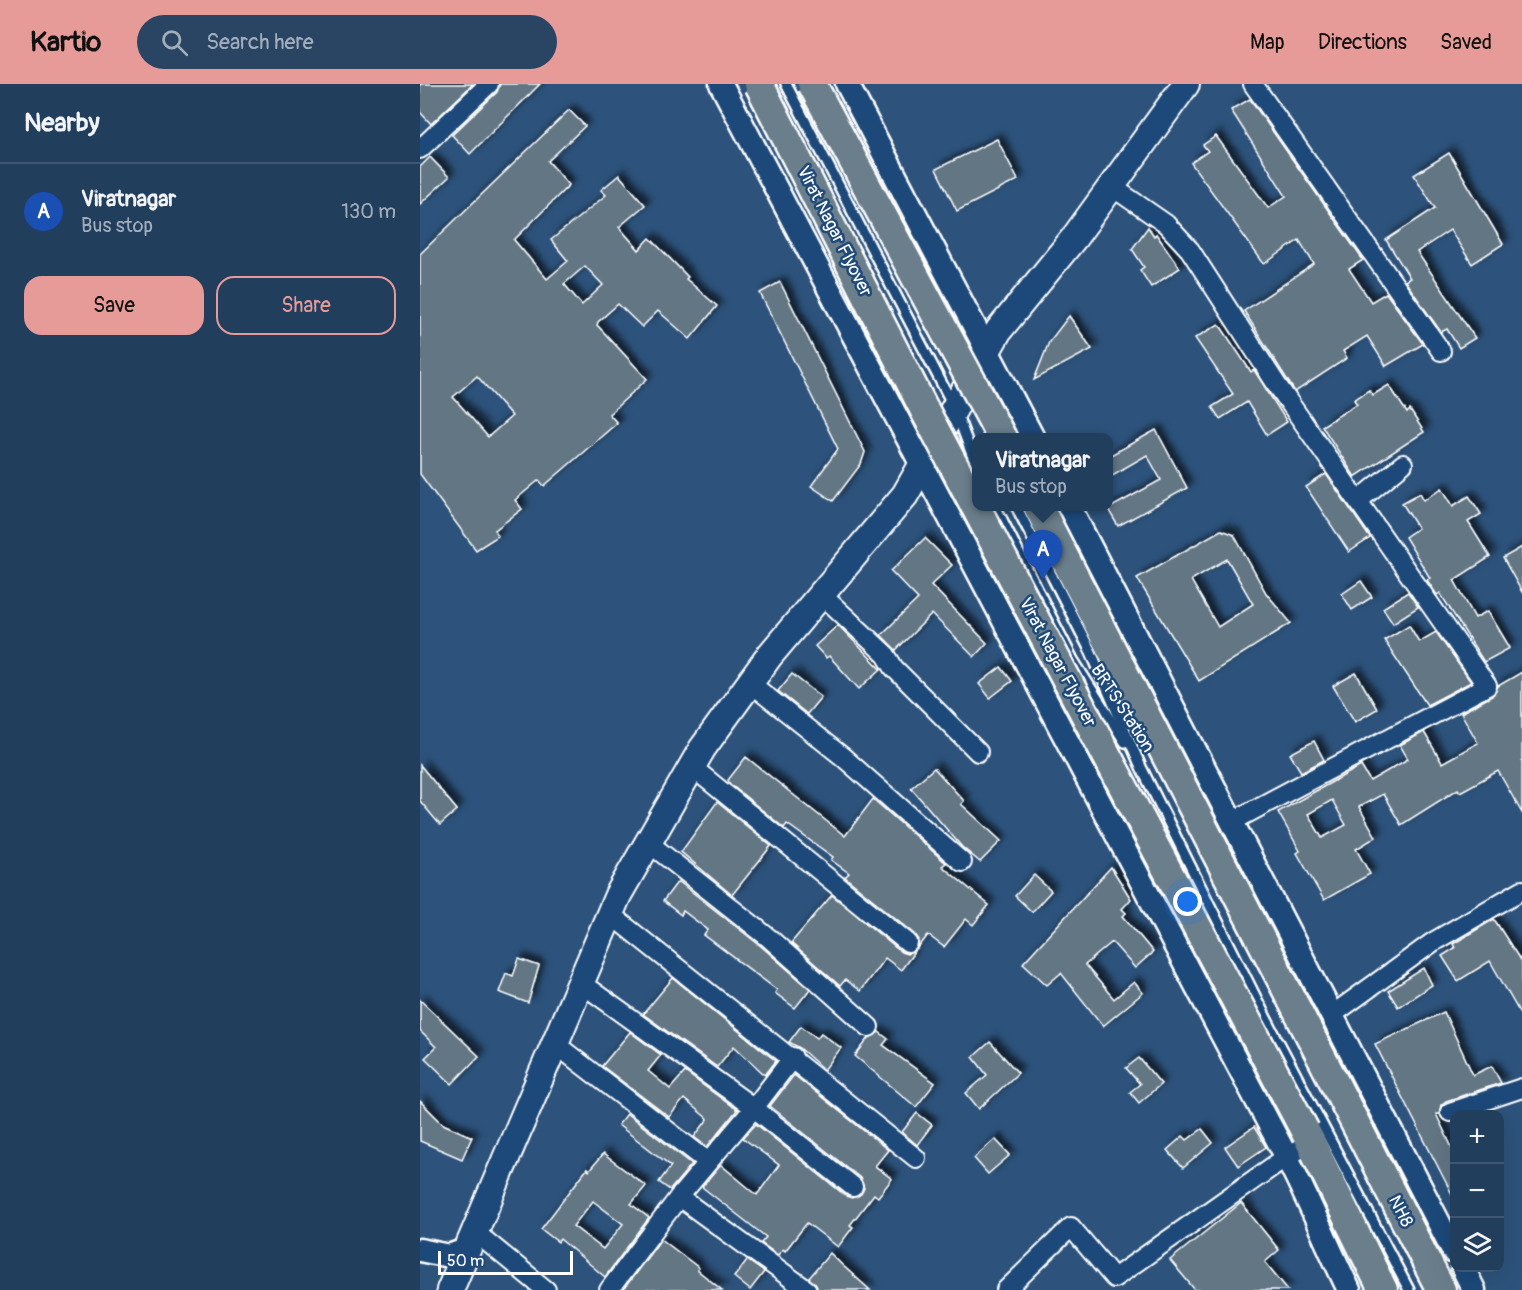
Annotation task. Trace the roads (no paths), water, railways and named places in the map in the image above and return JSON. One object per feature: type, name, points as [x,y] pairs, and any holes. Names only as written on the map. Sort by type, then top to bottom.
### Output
[{"type":"main road","name":"Virat Nagar Flyover","points":[[759,84],[972,500]]},
{"type":"main road","points":[[813,84],[999,433]]},
{"type":"main road","points":[[450,1290],[464,1246],[604,888],[689,741],[758,646],[919,459],[955,409],[984,344],[990,322],[1064,231],[1168,84]]},
{"type":"main road","points":[[984,344],[999,330],[1074,238],[1186,84]]},
{"type":"main road","points":[[434,1290],[464,1246],[618,895],[692,767],[750,683],[821,594],[905,495],[919,459]]},
{"type":"main road","name":"Virat Nagar Flyover","points":[[978,511],[1308,1137]]},
{"type":"main road","points":[[1040,511],[1355,1122]]},
{"type":"main road","name":"NH8","points":[[1355,1122],[1445,1266]]},
{"type":"main road","points":[[1308,1137],[1383,1290]]},
{"type":"street","points":[[420,149],[489,84]]},
{"type":"street","points":[[721,84],[1160,914],[1233,1061],[1286,1157],[1349,1290]]},
{"type":"street","points":[[847,84],[1030,433]]},
{"type":"street","points":[[1253,84],[1441,351]]},
{"type":"street","points":[[1112,186],[1166,224],[1190,250],[1277,385],[1487,686],[1233,821]]},
{"type":"street","points":[[1358,501],[1403,464]]},
{"type":"street","points":[[1071,511],[1233,821],[1381,1113],[1445,1266]]},
{"type":"street","points":[[821,594],[886,655],[894,668],[978,752]]},
{"type":"street","points":[[750,683],[843,758],[962,862]]},
{"type":"street","points":[[692,767],[909,943]]},
{"type":"street","points":[[649,843],[769,938],[868,1027]]},
{"type":"street","points":[[1332,1015],[1433,942],[1522,890]]},
{"type":"street","points":[[610,914],[916,1158]]},
{"type":"street","points":[[581,982],[754,1108],[853,1187]]},
{"type":"street","points":[[554,1042],[707,1161]]},
{"type":"street","points":[[609,1290],[707,1161],[754,1108],[793,1058]]},
{"type":"street","points":[[1456,1110],[1522,1088]]},
{"type":"street","points":[[1355,1122],[1381,1113]]},
{"type":"street","points":[[1006,1290],[1071,1227],[1114,1278],[1286,1157],[1308,1137]]},
{"type":"street","points":[[679,1197],[807,1290]]},
{"type":"street","points":[[420,1250],[464,1246],[546,1290]]},
{"type":"street","points":[[1464,1272],[1474,1290]]},
{"type":"lane","points":[[786,84],[955,409],[972,436]]},
{"type":"lane","points":[[955,409],[972,455]]},
{"type":"lane","name":"BRTS Station","points":[[997,511],[1073,660],[1141,767]]},
{"type":"lane","name":"BRTS Station","points":[[1018,511],[1091,652],[1141,767]]},
{"type":"lane","points":[[1141,767],[1266,1018],[1409,1290]]},
{"type":"place","name":"Viratnagar","points":[[1043,580]]}]
